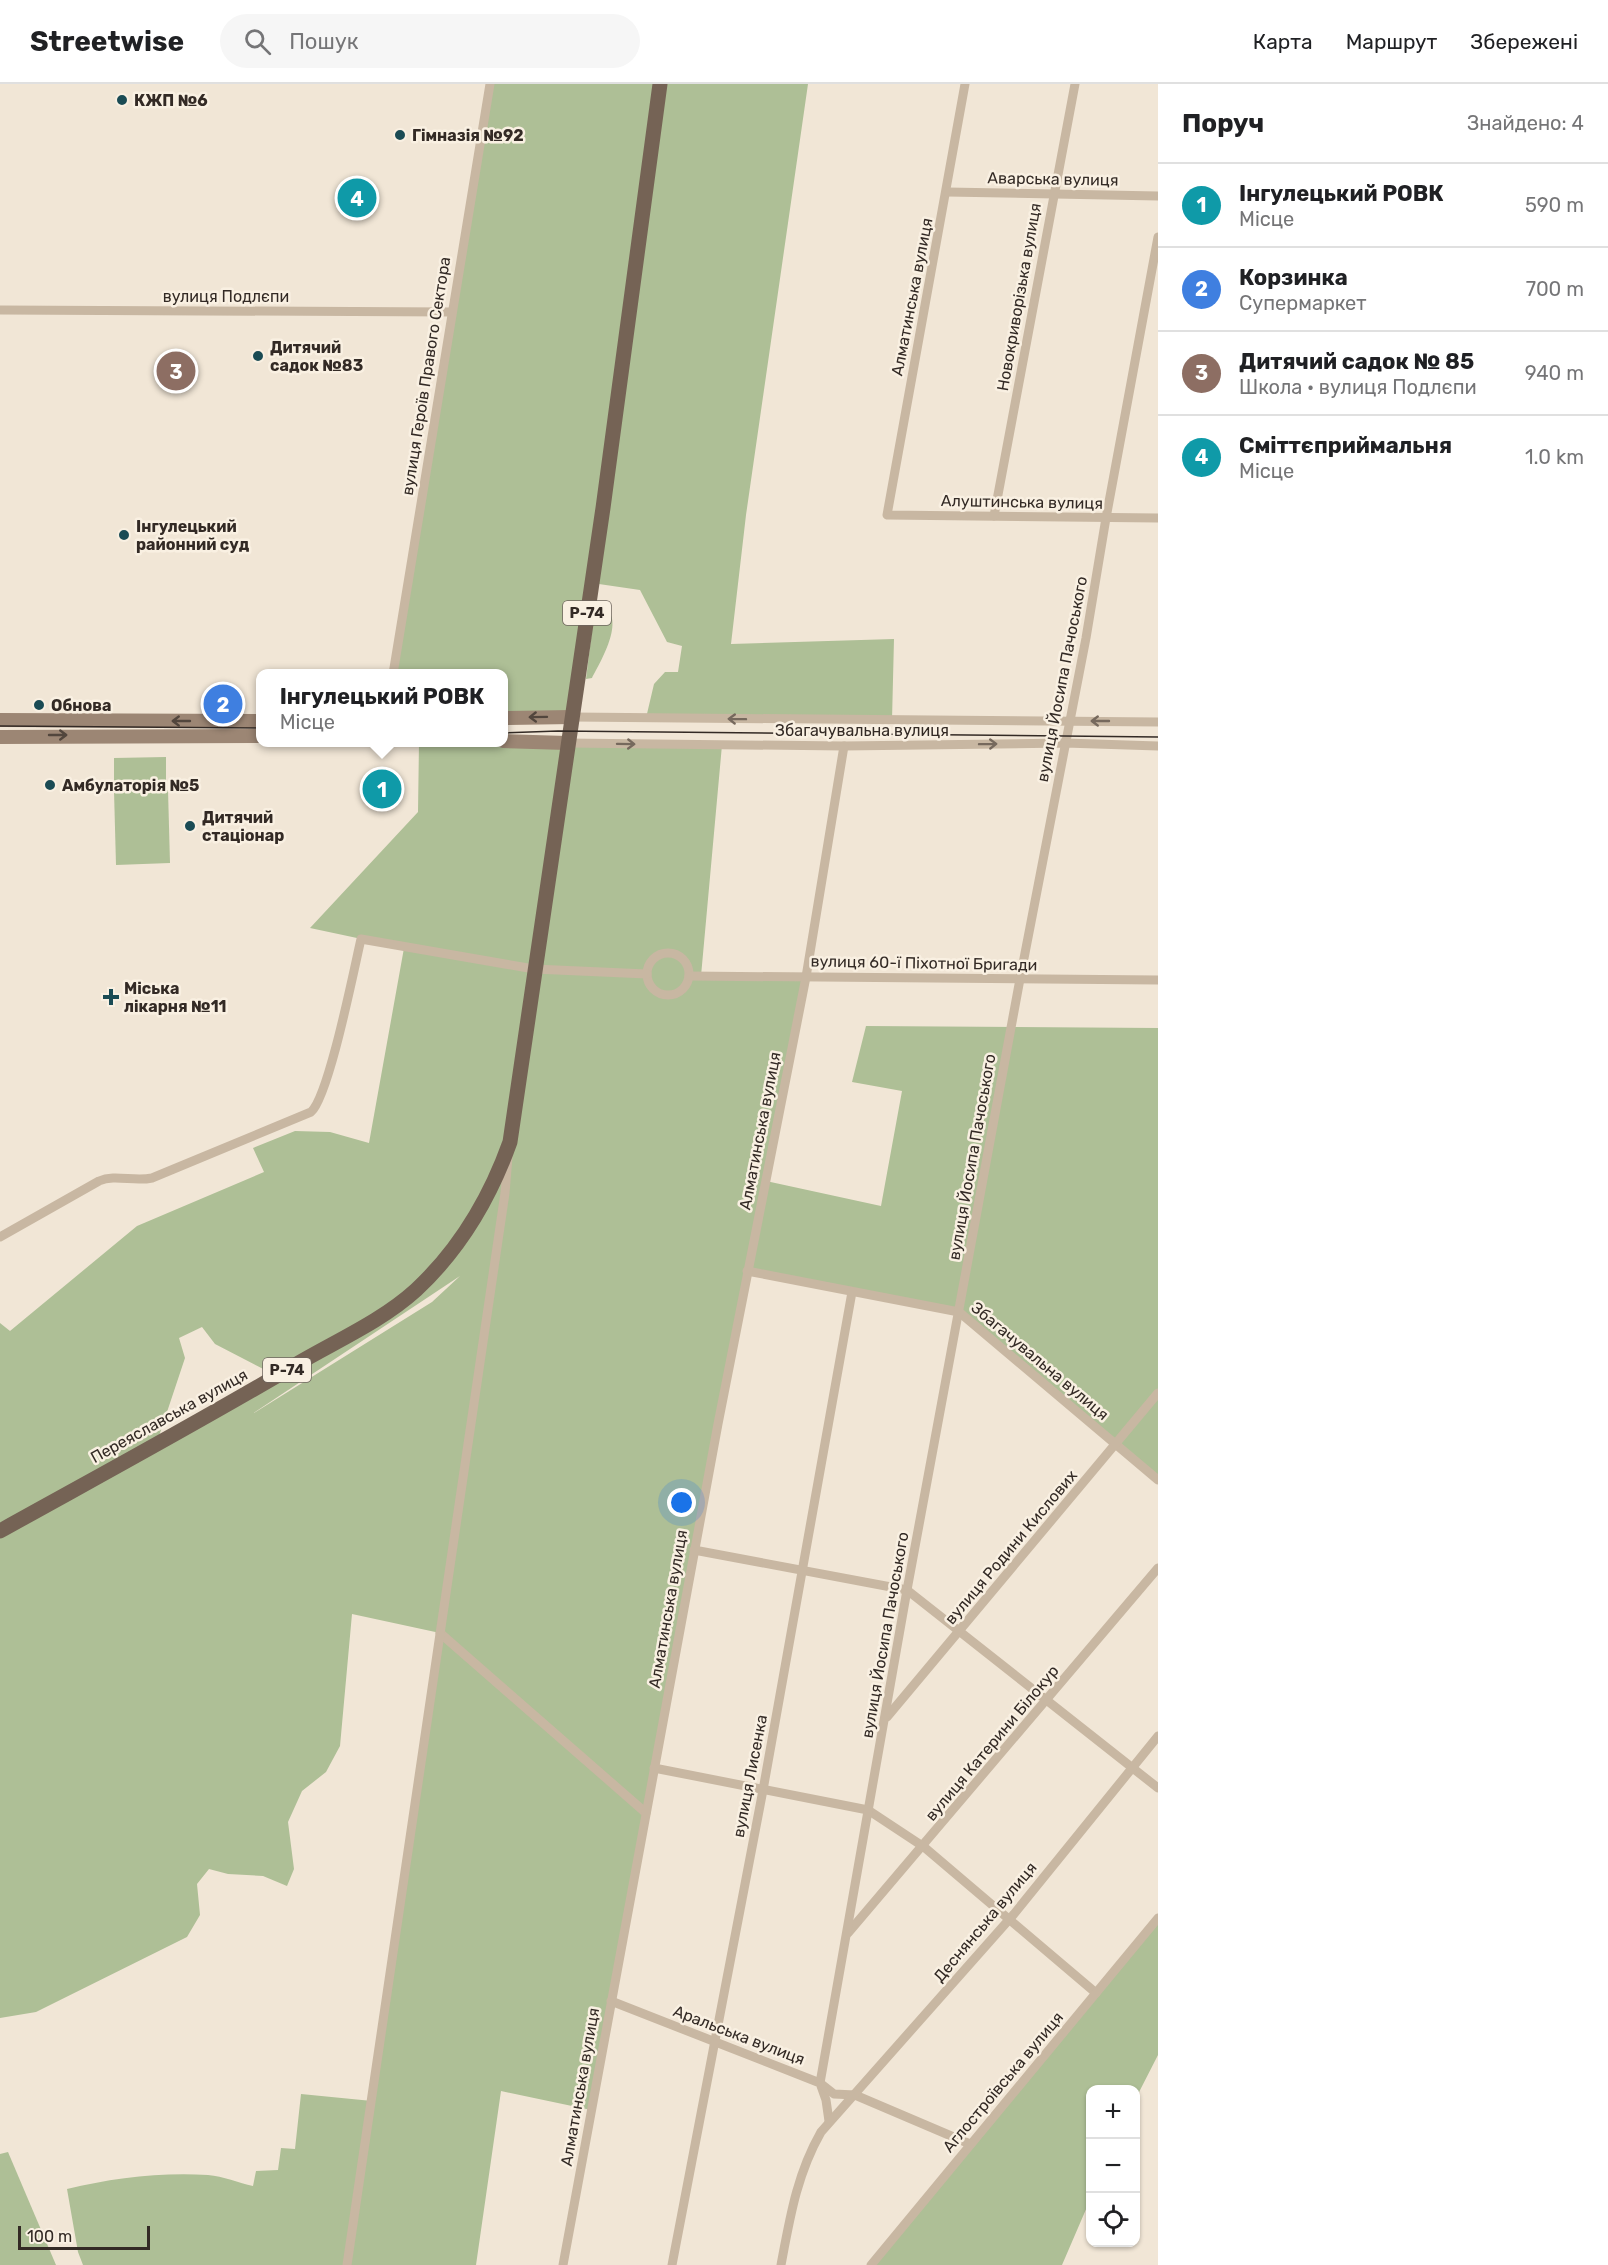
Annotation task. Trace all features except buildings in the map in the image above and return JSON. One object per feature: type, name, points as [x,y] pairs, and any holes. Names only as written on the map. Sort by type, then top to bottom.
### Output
[{"type":"main road","name":"Р-74","points":[[510,1142],[660,84]]},
{"type":"main road","points":[[508,718],[572,717]]},
{"type":"main road","points":[[0,720],[256,721]]},
{"type":"main road","points":[[0,737],[256,736]]},
{"type":"main road","points":[[508,741],[567,743]]},
{"type":"main road","name":"Переяславська вулиця","points":[[0,1531],[271,1380],[393,1308],[440,1266],[466,1232],[497,1178],[510,1142]]},
{"type":"street","name":"вулиця Героїв Правого Сектора","points":[[394,669],[490,84]]},
{"type":"street","name":"Алматинська вулиця","points":[[887,515],[965,84]]},
{"type":"street","name":"Новокриворізька вулиця","points":[[994,516],[1075,84]]},
{"type":"street","name":"Аварська вулиця","points":[[947,192],[1158,196]]},
{"type":"street","name":"вулиця Йосипа Пачоського","points":[[820,2083],[907,1590],[1158,237]]},
{"type":"street","name":"вулиця Подлєпи","points":[[0,310],[452,312]]},
{"type":"street","name":"Алуштинська вулиця","points":[[887,515],[1158,518]]},
{"type":"street","name":"Збагачувальна вулиця","points":[[572,717],[1158,722]]},
{"type":"street","name":"Збагачувальна вулиця","points":[[567,743],[844,746],[1065,743],[1158,746]]},
{"type":"street","name":"Алматинська вулиця","points":[[563,2265],[694,1550],[806,977],[844,746]]},
{"type":"street","points":[[0,1237],[99,1181],[110,1177],[133,1180],[152,1178],[311,1112],[323,1089],[361,939],[534,969],[647,974]]},
{"type":"street","points":[[669,953],[684,960],[689,976],[687,984],[679,992],[666,995],[652,988],[647,974],[652,960],[669,953]]},
{"type":"street","name":"вулиця 60-ї Піхотної Бригади","points":[[689,976],[1158,980]]},
{"type":"street","points":[[346,2265],[505,1192],[510,1142]]},
{"type":"street","name":"Збагачувальна вулиця","points":[[747,1270],[852,1293],[960,1312],[1158,1480]]},
{"type":"street","name":"вулиця Лисенка","points":[[672,2265],[713,2041],[763,1790],[852,1293]]},
{"type":"street","name":"вулиця Родини Кислових","points":[[886,1719],[1158,1393]]},
{"type":"street","points":[[694,1550],[907,1590],[1158,1788]]},
{"type":"street","name":"вулиця Катерини Білокур","points":[[846,1935],[1158,1568]]},
{"type":"street","points":[[440,1633],[646,1813]]},
{"type":"street","name":"Деснянська вулиця","points":[[829,2121],[855,2095],[1009,1919],[1158,1736]]},
{"type":"street","points":[[654,1768],[868,1810],[924,1846],[1096,1993]]},
{"type":"street","name":"Аглостроївська вулиця","points":[[871,2265],[1158,1918]]},
{"type":"street","name":"Аральська вулиця","points":[[611,2001],[820,2083],[826,2100],[829,2121]]},
{"type":"street","points":[[820,2083],[834,2094],[855,2095],[970,2145]]},
{"type":"street","points":[[781,2265],[795,2188],[807,2156],[829,2121]]},
{"type":"green space","points":[[490,84],[808,84],[746,515],[731,644],[894,639],[892,720],[646,718],[654,684],[665,672],[678,672],[682,646],[667,642],[640,590],[592,583],[572,717],[508,718],[508,669],[394,669]]},
{"type":"green space","points":[[599,605],[608,610],[612,618],[612,628],[601,661],[592,678],[586,679],[594,614]]},
{"type":"green space","points":[[508,744],[722,745],[701,976],[806,977],[766,1181],[881,1206],[902,1091],[852,1082],[866,1026],[1158,1028],[1158,1480],[960,1312],[747,1271],[591,2110],[501,2091],[476,2265],[83,2265],[78,2252],[67,2189],[119,2179],[172,2174],[214,2176],[253,2186],[256,2171],[278,2170],[281,2148],[295,2149],[301,2094],[372,2101],[440,1633],[352,1614],[340,1746],[326,1772],[302,1791],[288,1822],[294,1869],[287,1886],[263,1876],[228,1874],[209,1869],[197,1884],[200,1915],[187,1937],[36,2012],[0,2018],[0,1323],[10,1331],[137,1226],[264,1172],[253,1148],[295,1131],[330,1132],[369,1143],[404,948],[310,928],[418,812],[419,747],[508,747]],"holes":[[[460,1276],[432,1302],[254,1413]],[[202,1327],[215,1344],[277,1376],[157,1442],[185,1358],[179,1338]]]},
{"type":"green space","points":[[166,757],[166,782],[114,782],[114,758]]},
{"type":"green space","points":[[168,790],[170,863],[116,865],[114,791]]},
{"type":"green space","points":[[1158,1918],[1158,2055],[1140,2090],[1140,2085],[1086,2085],[1086,2209],[1062,2265],[871,2265]]},
{"type":"green space","points":[[8,2152],[56,2265],[0,2265],[0,2154]]},
{"type":"tram line","points":[[0,726],[256,728]]},
{"type":"tram line","points":[[508,733],[558,731],[1158,737]]},
{"type":"place","name":"КЖП №6","points":[[122,100]]},
{"type":"place","name":"Гімназія №92","points":[[400,135]]},
{"type":"place","name":"Сміттєприймальня","points":[[357,198]]},
{"type":"place","name":"Дитячий садок №83","points":[[258,356]]},
{"type":"place","name":"Дитячий садок № 85","points":[[176,371]]},
{"type":"place","name":"Інгулецький районний суд","points":[[124,535]]},
{"type":"place","name":"Корзинка","points":[[223,704]]},
{"type":"place","name":"Обнова","points":[[39,705]]},
{"type":"place","name":"Амбулаторія №5","points":[[50,785]]},
{"type":"place","name":"Інгулецький РОВК","points":[[382,789]]},
{"type":"place","name":"Дитячий стаціонар","points":[[190,826]]},
{"type":"place","name":"Міська лікарня №11","points":[[111,997]]}]
